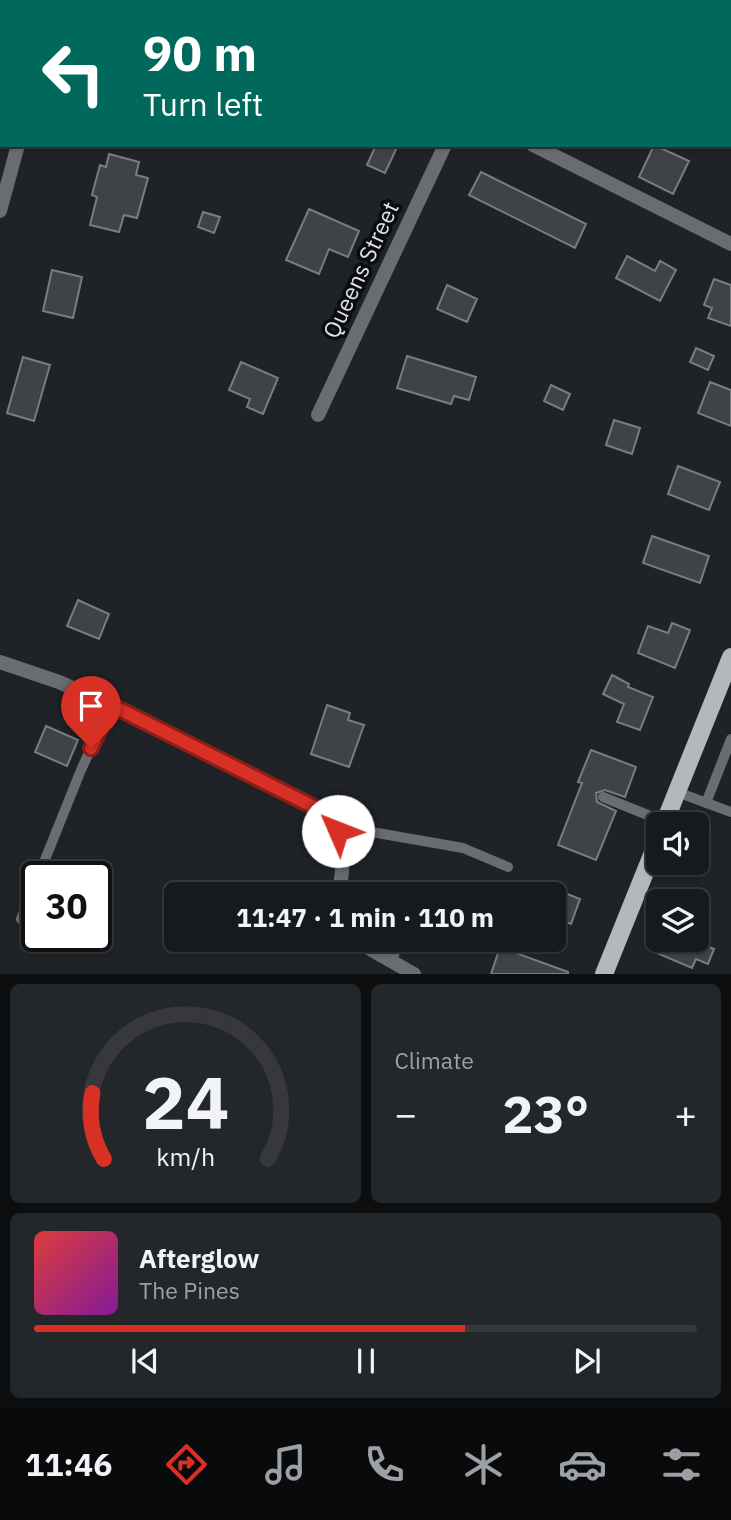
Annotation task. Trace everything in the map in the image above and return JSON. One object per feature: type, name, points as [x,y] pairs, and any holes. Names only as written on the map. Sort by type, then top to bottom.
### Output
[{"type":"main road","points":[[669,812],[731,657]]},
{"type":"main road","points":[[604,974],[646,869]]},
{"type":"street","points":[[0,211],[17,147]]},
{"type":"street","name":"Queens Street","points":[[318,415],[444,147]]},
{"type":"street","points":[[537,147],[731,244]]},
{"type":"street","points":[[0,662],[111,705],[320,810],[330,818],[342,844],[340,882]]},
{"type":"street","points":[[375,952],[414,974]]},
{"type":"lane","points":[[44,861],[111,705]]},
{"type":"lane","points":[[706,803],[731,739]]},
{"type":"lane","points":[[677,792],[731,812]]},
{"type":"lane","points":[[603,797],[646,815]]},
{"type":"lane","points":[[338,831],[366,831],[463,848],[508,867]]},
{"type":"lane","points":[[391,961],[395,952]]},
{"type":"building","points":[[375,147],[397,147],[385,173],[367,165]]},
{"type":"building","points":[[653,147],[689,161],[673,194],[639,177]]},
{"type":"building","points":[[109,154],[139,162],[136,175],[148,178],[137,218],[124,215],[119,232],[90,225],[97,197],[92,195],[100,165],[106,167]]},
{"type":"building","points":[[481,172],[586,224],[575,248],[469,195]]},
{"type":"building","points":[[309,209],[359,231],[348,257],[329,249],[319,274],[286,260]]},
{"type":"building","points":[[203,212],[220,217],[214,233],[198,227]]},
{"type":"building","points":[[627,256],[655,271],[660,261],[676,270],[660,301],[616,278]]},
{"type":"building","points":[[52,270],[82,277],[73,318],[43,311]]},
{"type":"building","points":[[714,279],[731,285],[731,326],[708,318],[712,308],[704,305]]},
{"type":"building","points":[[447,285],[477,299],[467,322],[437,309]]},
{"type":"building","points":[[696,348],[714,356],[708,370],[690,362]]},
{"type":"building","points":[[407,356],[476,377],[469,400],[454,396],[451,404],[397,388]]},
{"type":"building","points":[[23,357],[50,365],[34,421],[7,413]]},
{"type":"building","points":[[241,362],[278,378],[263,414],[247,407],[250,399],[229,390]]},
{"type":"building","points":[[710,382],[731,390],[731,426],[698,413]]},
{"type":"building","points":[[551,385],[570,394],[563,410],[544,401]]},
{"type":"building","points":[[614,420],[640,428],[632,454],[606,445]]},
{"type":"building","points":[[678,466],[720,482],[709,510],[668,494]]},
{"type":"building","points":[[652,536],[709,556],[700,583],[643,563]]},
{"type":"building","points":[[78,600],[109,614],[99,639],[67,626]]},
{"type":"building","points":[[672,623],[690,630],[675,668],[638,653],[648,626],[668,633]]},
{"type":"building","points":[[612,675],[629,684],[628,687],[653,697],[640,730],[617,722],[624,704],[603,694]]},
{"type":"building","points":[[327,705],[350,713],[348,720],[364,725],[349,767],[311,754]]},
{"type":"building","points":[[46,726],[78,740],[67,766],[35,752]]},
{"type":"building","points":[[591,750],[636,767],[625,797],[605,790],[596,793],[597,802],[616,811],[596,860],[558,845],[582,783],[578,782]]},
{"type":"building","points":[[566,893],[580,899],[571,924],[566,922]]},
{"type":"building","points":[[709,947],[714,949],[708,964],[696,959],[692,968],[654,952],[709,952]]},
{"type":"building","points":[[498,952],[514,952],[568,972],[568,974],[491,974]]},
{"type":"route","points":[[91,748],[111,705],[320,810],[330,818],[338,831]]}]
